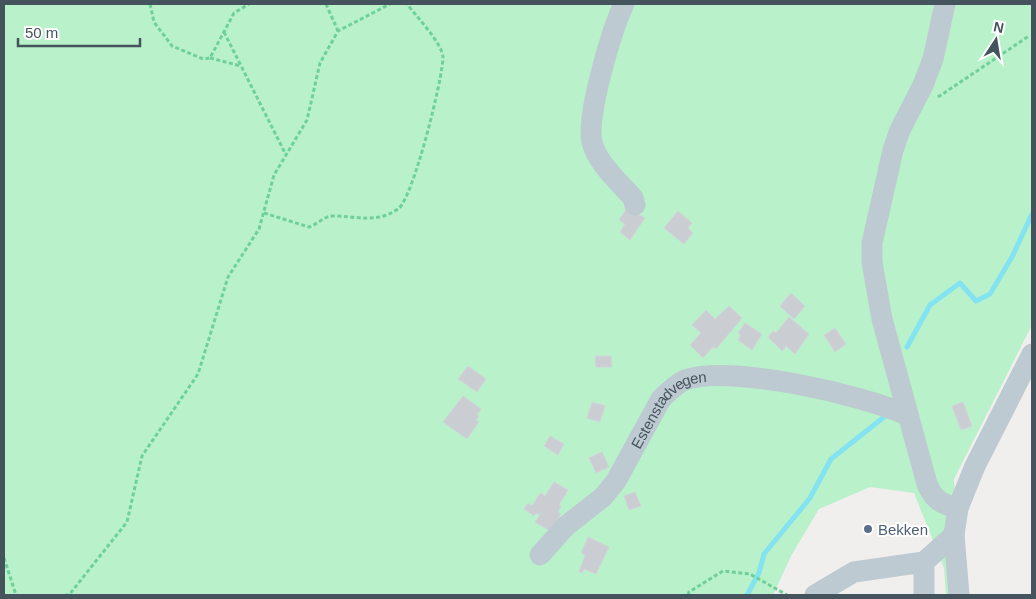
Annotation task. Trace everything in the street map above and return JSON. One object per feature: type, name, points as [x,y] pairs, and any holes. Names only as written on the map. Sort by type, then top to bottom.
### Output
[{"type":"street","points":[[624,4],[610,42],[591,129],[596,151],[632,198],[635,205]]},
{"type":"street","points":[[945,4],[933,59],[900,130],[893,150],[872,243],[876,289],[907,415],[931,494],[940,503],[958,508]]},
{"type":"street","points":[[959,595],[954,535],[958,508],[975,466],[1032,354]]},
{"type":"street","name":"Estenstadvegen","points":[[540,555],[566,526],[607,492],[624,467],[661,399],[669,390],[685,380],[706,376],[730,376],[777,381],[853,396],[887,406],[907,415]]},
{"type":"street","points":[[815,595],[854,572],[924,562],[954,535]]},
{"type":"street","points":[[924,562],[924,595]]},
{"type":"path","points":[[150,4],[154,22],[172,46],[203,59],[210,58],[242,66]]},
{"type":"path","points":[[210,58],[234,13],[249,4]]},
{"type":"path","points":[[326,4],[338,31]]},
{"type":"path","points":[[65,595],[69,595],[127,522],[142,456],[198,374],[228,277],[259,229],[274,175],[307,120],[320,63],[338,31],[390,4]]},
{"type":"path","points":[[264,213],[309,227],[331,216],[353,219],[385,217],[401,207],[420,157],[437,93],[443,56],[438,44],[407,4]]},
{"type":"path","points":[[224,32],[286,155]]},
{"type":"path","points":[[916,99],[935,100],[1029,36]]},
{"type":"path","points":[[4,558],[16,595]]},
{"type":"path","points":[[688,595],[689,592],[723,571],[750,574],[787,595]]},
{"type":"green space","points":[[4,4],[1032,4],[1032,325],[954,479],[961,595],[946,595],[944,568],[914,493],[870,487],[819,509],[791,556],[773,595],[4,595]]},
{"type":"building","points":[[627,208],[645,218],[630,240],[620,232],[625,224],[619,220]]},
{"type":"building","points":[[678,211],[692,223],[688,228],[693,233],[684,244],[664,228]]},
{"type":"building","points":[[791,293],[805,306],[794,319],[780,306]]},
{"type":"building","points":[[729,306],[742,318],[716,349],[713,347],[703,358],[690,345],[701,333],[692,325],[706,310],[715,319]]},
{"type":"building","points":[[789,317],[809,334],[795,354],[786,346],[782,351],[768,337],[773,331],[776,333]]},
{"type":"building","points":[[745,323],[762,334],[752,350],[738,340],[741,335],[738,333]]},
{"type":"building","points":[[835,328],[846,344],[835,352],[824,335]]},
{"type":"building","points":[[595,356],[611,356],[612,367],[596,367]]},
{"type":"building","points":[[468,366],[486,379],[477,392],[458,379]]},
{"type":"building","points":[[463,396],[481,409],[476,420],[479,422],[467,439],[443,422]]},
{"type":"building","points":[[592,402],[605,406],[600,422],[587,418]]},
{"type":"building","points":[[963,402],[972,426],[961,430],[952,406]]},
{"type":"building","points":[[550,436],[564,444],[558,455],[544,446]]},
{"type":"building","points":[[602,452],[609,467],[596,473],[589,458]]},
{"type":"building","points":[[554,482],[568,490],[559,505],[561,506],[558,512],[561,514],[550,531],[535,522],[540,515],[536,513],[534,516],[524,509],[528,503],[532,506],[540,493],[545,496]]},
{"type":"building","points":[[635,492],[641,506],[629,510],[624,496]]},
{"type":"building","points":[[588,537],[609,547],[596,574],[584,569],[582,573],[579,572],[585,555],[581,553]]},
{"type":"waterway","points":[[907,347],[930,305],[960,283],[976,301],[990,294],[1012,257],[1032,214]]},
{"type":"waterway","points":[[747,595],[759,573],[764,554],[810,498],[831,459],[884,417]]},
{"type":"place","name":"Bekken","points":[[868,529]]}]
